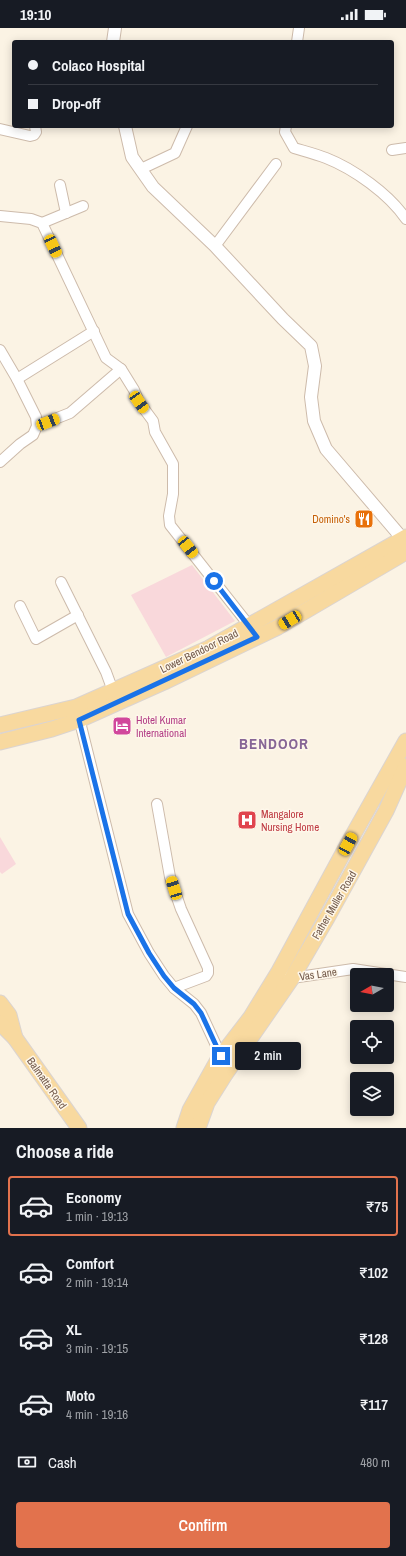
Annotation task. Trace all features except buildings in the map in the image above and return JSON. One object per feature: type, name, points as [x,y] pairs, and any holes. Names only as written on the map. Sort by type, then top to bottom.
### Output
[{"type":"main road","name":"Lower Bendoor Road","points":[[0,725],[78,714],[113,691],[209,648],[253,631],[405,544]]},
{"type":"main road","points":[[0,742],[52,729],[78,714],[253,631]]},
{"type":"main road","points":[[198,1128],[207,1103],[215,1089],[285,976],[344,850],[406,741]]},
{"type":"main road","name":"Father Muller Road","points":[[285,976],[356,865],[386,811],[406,766]]},
{"type":"main road","points":[[184,1128],[190,1110],[221,1056],[285,976]]},
{"type":"main road","name":"Balmatta Road","points":[[0,1003],[9,1015],[15,1038]]},
{"type":"main road","name":"Balmatta Road","points":[[0,1023],[15,1038],[78,1128]]},
{"type":"street","points":[[112,40],[115,28]]},
{"type":"street","points":[[297,40],[299,28]]},
{"type":"street","points":[[0,129],[30,136],[34,135],[36,132],[35,128]]},
{"type":"street","points":[[125,128],[132,157],[153,187],[216,246],[283,319],[311,346],[315,366],[311,397],[314,421],[326,449],[405,544]]},
{"type":"street","points":[[141,169],[175,153],[186,128]]},
{"type":"street","points":[[286,128],[286,132],[294,148],[326,158],[374,186],[397,206],[406,219]]},
{"type":"street","points":[[392,150],[406,148]]},
{"type":"street","points":[[216,246],[276,164]]},
{"type":"street","points":[[60,185],[66,213]]},
{"type":"street","points":[[0,216],[31,219],[42,223],[84,206]]},
{"type":"street","points":[[42,223],[106,358],[121,369],[134,390],[139,402],[153,421],[155,432],[173,464],[174,494],[169,516],[170,525],[253,631]]},
{"type":"street","points":[[17,379],[94,331]]},
{"type":"street","points":[[0,350],[17,379],[36,417],[37,426],[33,435],[20,444],[0,462]]},
{"type":"street","points":[[37,426],[70,413],[121,369]]},
{"type":"street","points":[[61,582],[106,672],[113,691]]},
{"type":"street","points":[[20,606],[36,639],[78,616]]},
{"type":"street","points":[[78,714],[128,914],[157,966],[174,988],[194,1004],[201,1013],[221,1056]]},
{"type":"street","points":[[157,804],[170,877],[180,909],[208,968],[206,976],[174,988]]},
{"type":"street","name":"Vas Lane","points":[[285,976],[353,969],[406,976]]},
{"type":"shaded area","points":[[192,565],[235,621],[166,657],[131,595]]},
{"type":"shaded area","points":[[0,837],[16,864],[2,874],[0,872]]},
{"type":"place","name":"Domino's","points":[[364,519]]},
{"type":"place","name":"Hotel Kumar International","points":[[122,726]]},
{"type":"place","name":"Mangalore Nursing Home","points":[[247,820]]},
{"type":"district","name":"BENDOOR","points":[[274,744]]},
{"type":"route","points":[[214,581],[257,637],[164,682],[79,720],[128,914],[149,953],[164,976],[174,988],[194,1004],[201,1013],[221,1056]]}]
